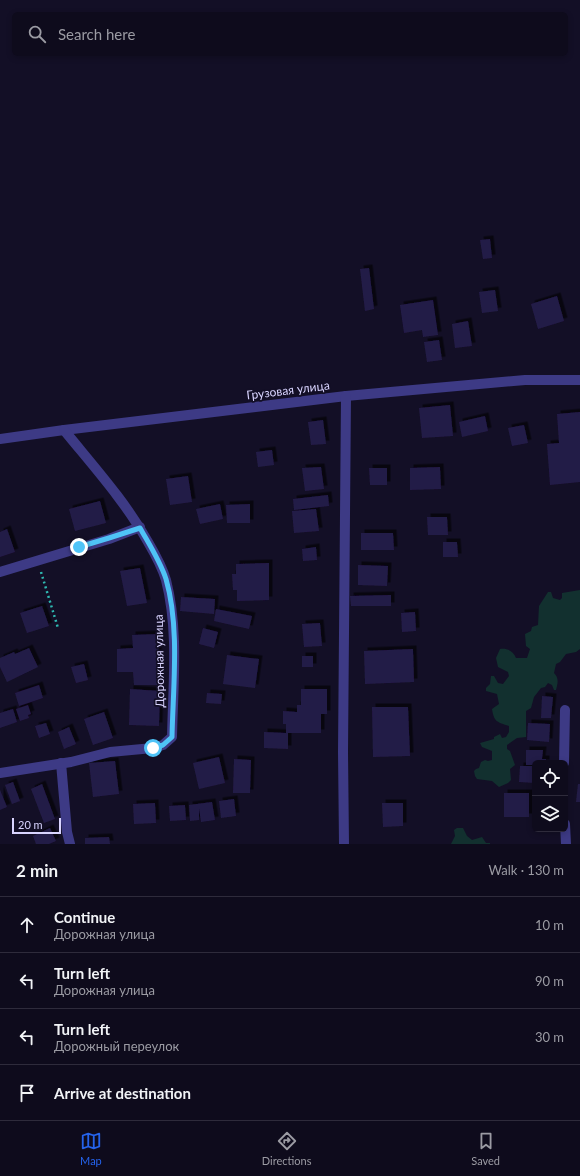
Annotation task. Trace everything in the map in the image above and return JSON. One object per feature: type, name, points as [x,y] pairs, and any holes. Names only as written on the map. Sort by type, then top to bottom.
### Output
[{"type":"street","name":"Грузовая улица","points":[[0,439],[346,396],[525,380],[580,380]]},
{"type":"street","points":[[344,844],[343,752],[346,396]]},
{"type":"street","name":"Дорожная улица","points":[[0,773],[61,764],[110,752],[153,748],[163,745],[172,737],[174,638],[172,612],[166,580],[159,561],[124,504],[64,430]]},
{"type":"street","points":[[0,572],[140,528]]},
{"type":"street","points":[[564,760],[565,710]]},
{"type":"street","points":[[61,764],[67,832],[70,844]]},
{"type":"street","points":[[565,832],[566,844]]},
{"type":"path","points":[[38,560],[58,628]]},
{"type":"green space","points":[[580,590],[580,649],[576,652],[566,654],[560,662],[556,664],[554,673],[558,681],[556,690],[554,690],[552,685],[548,683],[545,687],[541,688],[534,697],[531,708],[526,711],[526,737],[517,738],[507,745],[507,749],[510,751],[515,765],[510,769],[511,780],[499,787],[492,781],[477,779],[474,771],[479,768],[481,762],[485,760],[492,760],[492,751],[482,747],[480,743],[494,739],[494,737],[500,734],[502,738],[506,737],[509,732],[509,726],[497,721],[494,717],[492,709],[499,704],[497,694],[486,691],[486,688],[490,684],[491,676],[494,676],[498,683],[503,684],[509,676],[508,672],[498,667],[496,658],[500,649],[510,650],[516,658],[527,658],[530,649],[526,646],[525,634],[531,631],[532,627],[538,625],[539,606],[548,592],[551,592],[553,598],[560,600],[562,598],[562,593]]},
{"type":"green space","points":[[457,828],[463,828],[467,836],[472,840],[482,837],[486,843],[490,844],[451,844],[455,836],[454,830]]},
{"type":"building","points":[[490,239],[492,258],[483,259],[480,240]]},
{"type":"building","points":[[369,268],[374,309],[365,311],[360,269]]},
{"type":"building","points":[[495,290],[498,311],[482,313],[479,292]]},
{"type":"building","points":[[557,296],[564,321],[538,329],[531,304]]},
{"type":"building","points":[[433,300],[438,335],[423,337],[422,330],[404,333],[400,305]]},
{"type":"building","points":[[468,321],[472,346],[455,348],[452,324]]},
{"type":"building","points":[[439,340],[442,360],[427,362],[424,342]]},
{"type":"building","points":[[450,405],[453,436],[422,438],[419,408]]},
{"type":"building","points":[[580,412],[580,482],[550,485],[547,444],[559,443],[557,414]]},
{"type":"building","points":[[485,416],[488,431],[462,437],[459,422]]},
{"type":"building","points":[[323,420],[326,444],[311,445],[308,422]]},
{"type":"building","points":[[524,425],[528,443],[512,446],[508,428]]},
{"type":"building","points":[[272,450],[274,465],[258,467],[256,452]]},
{"type":"building","points":[[321,467],[324,489],[305,491],[302,468]]},
{"type":"building","points":[[440,467],[441,489],[410,490],[410,468]]},
{"type":"building","points":[[369,468],[387,468],[387,485],[370,485]]},
{"type":"building","points":[[188,476],[192,502],[170,505],[166,479]]},
{"type":"building","points":[[328,495],[329,506],[294,510],[293,499]]},
{"type":"building","points":[[100,501],[106,523],[75,531],[69,509]]},
{"type":"building","points":[[220,504],[223,519],[200,524],[196,509]]},
{"type":"building","points":[[250,504],[250,523],[227,523],[226,505]]},
{"type":"building","points":[[316,509],[319,531],[294,533],[292,511]]},
{"type":"building","points":[[427,517],[447,517],[448,535],[428,535]]},
{"type":"building","points":[[7,529],[15,552],[0,557],[0,532]]},
{"type":"building","points":[[361,533],[393,533],[394,550],[361,550]]},
{"type":"building","points":[[443,542],[457,542],[458,557],[443,557]]},
{"type":"building","points":[[316,547],[317,560],[303,561],[302,549]]},
{"type":"building","points":[[269,563],[269,600],[237,601],[237,590],[233,590],[232,574],[236,574],[236,564]]},
{"type":"building","points":[[358,565],[388,566],[387,586],[358,585]]},
{"type":"building","points":[[140,568],[147,603],[127,606],[120,571]]},
{"type":"building","points":[[391,595],[391,606],[351,606],[350,596]]},
{"type":"building","points":[[181,597],[215,599],[214,614],[180,611]]},
{"type":"building","points":[[42,606],[49,626],[27,633],[20,613]]},
{"type":"building","points":[[216,609],[252,616],[249,629],[214,621]]},
{"type":"building","points":[[415,612],[416,631],[402,632],[401,613]]},
{"type":"building","points":[[320,623],[322,646],[304,647],[302,624]]},
{"type":"building","points":[[203,628],[218,632],[214,648],[199,644]]},
{"type":"building","points":[[158,634],[159,685],[134,685],[133,672],[117,672],[117,649],[133,648],[132,635]]},
{"type":"building","points":[[29,648],[38,667],[7,682],[0,667],[0,658]]},
{"type":"building","points":[[413,649],[414,682],[365,684],[364,651]]},
{"type":"building","points":[[227,655],[259,659],[255,688],[223,684]]},
{"type":"building","points":[[302,656],[313,656],[313,667],[302,667]]},
{"type":"building","points":[[84,664],[88,680],[76,683],[71,667]]},
{"type":"building","points":[[39,685],[43,698],[19,706],[15,693]]},
{"type":"building","points":[[130,689],[160,691],[159,726],[129,725]]},
{"type":"building","points":[[301,689],[327,689],[327,714],[321,714],[321,733],[288,733],[288,749],[264,748],[264,732],[286,733],[286,724],[283,724],[283,711],[297,712],[297,705],[301,705]]},
{"type":"building","points":[[207,693],[222,694],[221,704],[206,703]]},
{"type":"building","points":[[542,696],[553,697],[551,718],[541,718]]},
{"type":"building","points":[[28,705],[31,714],[28,715],[29,718],[20,721],[16,709]]},
{"type":"building","points":[[372,707],[408,707],[410,756],[373,757]]},
{"type":"building","points":[[13,709],[17,722],[0,728],[0,713]]},
{"type":"building","points":[[104,712],[113,738],[93,745],[84,719]]},
{"type":"building","points":[[46,723],[50,734],[39,738],[35,726]]},
{"type":"building","points":[[528,723],[550,724],[549,742],[527,740]]},
{"type":"building","points":[[69,727],[76,744],[64,749],[58,732]]},
{"type":"building","points":[[526,750],[543,750],[542,759],[546,760],[532,760],[532,765],[526,765]]},
{"type":"building","points":[[219,757],[225,783],[199,789],[193,763]]},
{"type":"building","points":[[234,759],[251,760],[250,793],[233,793]]},
{"type":"building","points":[[115,761],[119,794],[93,797],[89,763]]},
{"type":"building","points":[[520,766],[532,766],[532,783],[519,782]]},
{"type":"building","points":[[13,782],[20,801],[12,804],[5,785]]},
{"type":"building","points":[[42,784],[55,819],[44,823],[31,789]]},
{"type":"building","points":[[578,784],[580,784],[580,802],[576,802]]},
{"type":"building","points":[[0,790],[7,807],[0,810]]},
{"type":"building","points":[[504,793],[529,793],[529,817],[504,817]]},
{"type":"building","points":[[234,799],[236,816],[221,818],[219,801]]},
{"type":"building","points":[[212,802],[215,820],[201,822],[199,808],[199,820],[190,821],[189,805]]},
{"type":"building","points":[[155,803],[156,823],[134,824],[133,804]]},
{"type":"building","points":[[382,803],[403,803],[403,826],[383,827]]},
{"type":"building","points":[[185,805],[186,820],[170,821],[169,806]]},
{"type":"building","points":[[50,828],[56,841],[49,844],[36,844],[33,836]]},
{"type":"building","points":[[109,837],[110,844],[85,844],[85,838]]},
{"type":"route","points":[[79,547],[140,528],[159,561],[166,580],[172,612],[174,638],[172,737],[163,745],[153,748]]}]
